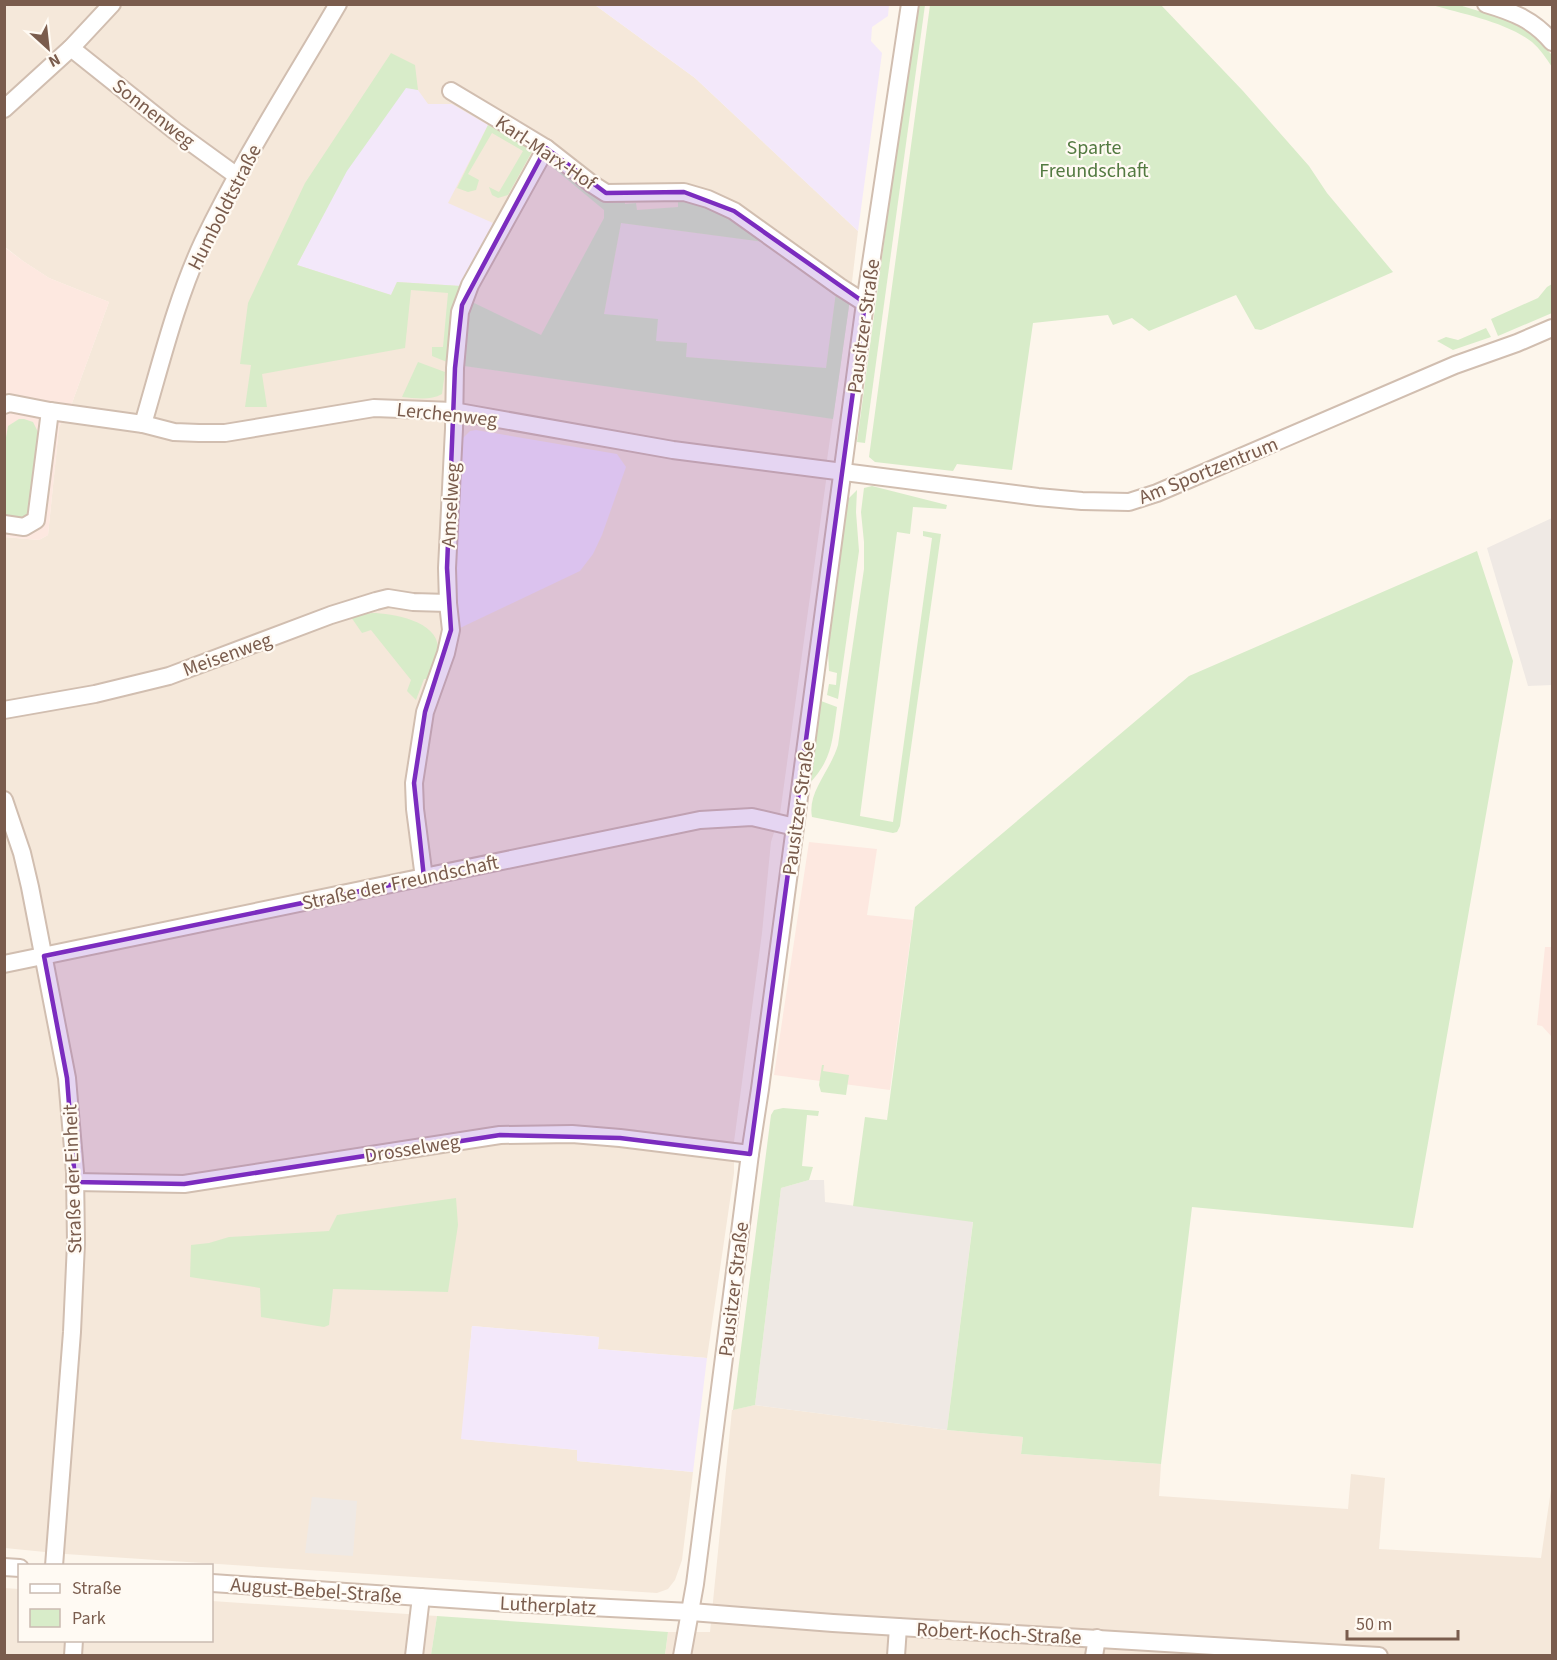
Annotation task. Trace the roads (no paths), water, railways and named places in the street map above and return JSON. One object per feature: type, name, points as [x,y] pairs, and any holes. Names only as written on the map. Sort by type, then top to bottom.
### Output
[{"type":"street","points":[[4,109],[71,48],[112,4]]},
{"type":"street","name":"Humboldtstraße","points":[[143,424],[188,277],[203,243],[237,176],[338,4]]},
{"type":"street","name":"Pausitzer Straße","points":[[691,1612],[750,1154],[866,303],[910,4]]},
{"type":"street","points":[[1486,4],[1513,12],[1532,23],[1552,42]]},
{"type":"street","name":"Sonnenweg","points":[[71,48],[175,131],[237,176]]},
{"type":"street","name":"Karl-Marx-Hof","points":[[451,91],[546,148],[606,193],[684,192],[708,199],[734,211],[866,303]]},
{"type":"street","name":"Amselweg","points":[[424,878],[414,783],[425,712],[451,630],[447,568],[455,368],[462,305],[503,223],[546,148]]},
{"type":"street","name":"Am Sportzentrum","points":[[844,472],[1038,497],[1082,501],[1129,502],[1139,500],[1455,365],[1517,344],[1552,328]]},
{"type":"street","name":"Lerchenweg","points":[[7,404],[143,424],[174,432],[225,433],[374,408],[453,411],[664,448],[844,472]]},
{"type":"street","points":[[4,524],[24,528],[36,520],[51,411]]},
{"type":"street","name":"Meisenweg","points":[[4,710],[95,694],[169,676],[331,615],[388,598],[413,602],[448,603]]},
{"type":"street","name":"Straße der Einheit","points":[[4,800],[22,853],[68,1078],[75,1182],[76,1243],[71,1346],[54,1564]]},
{"type":"street","name":"Straße der Freundschaft","points":[[4,964],[700,820],[752,817],[795,827]]},
{"type":"street","name":"Drosselweg","points":[[75,1182],[184,1184],[500,1135],[572,1134],[750,1154]]},
{"type":"street","name":"August-Bebel-Straße","points":[[213,1583],[421,1597]]},
{"type":"street","points":[[414,1656],[421,1597]]},
{"type":"street","name":"Lutherplatz","points":[[421,1597],[691,1612]]},
{"type":"street","points":[[682,1656],[691,1612]]},
{"type":"street","name":"Robert-Koch-Straße","points":[[691,1612],[1379,1656]]},
{"type":"street","points":[[896,1656],[898,1627]]},
{"type":"street","points":[[1094,1656],[1097,1638]]},
{"type":"park label","name":"Sparte Freundschaft","points":[[1094,158]]}]
